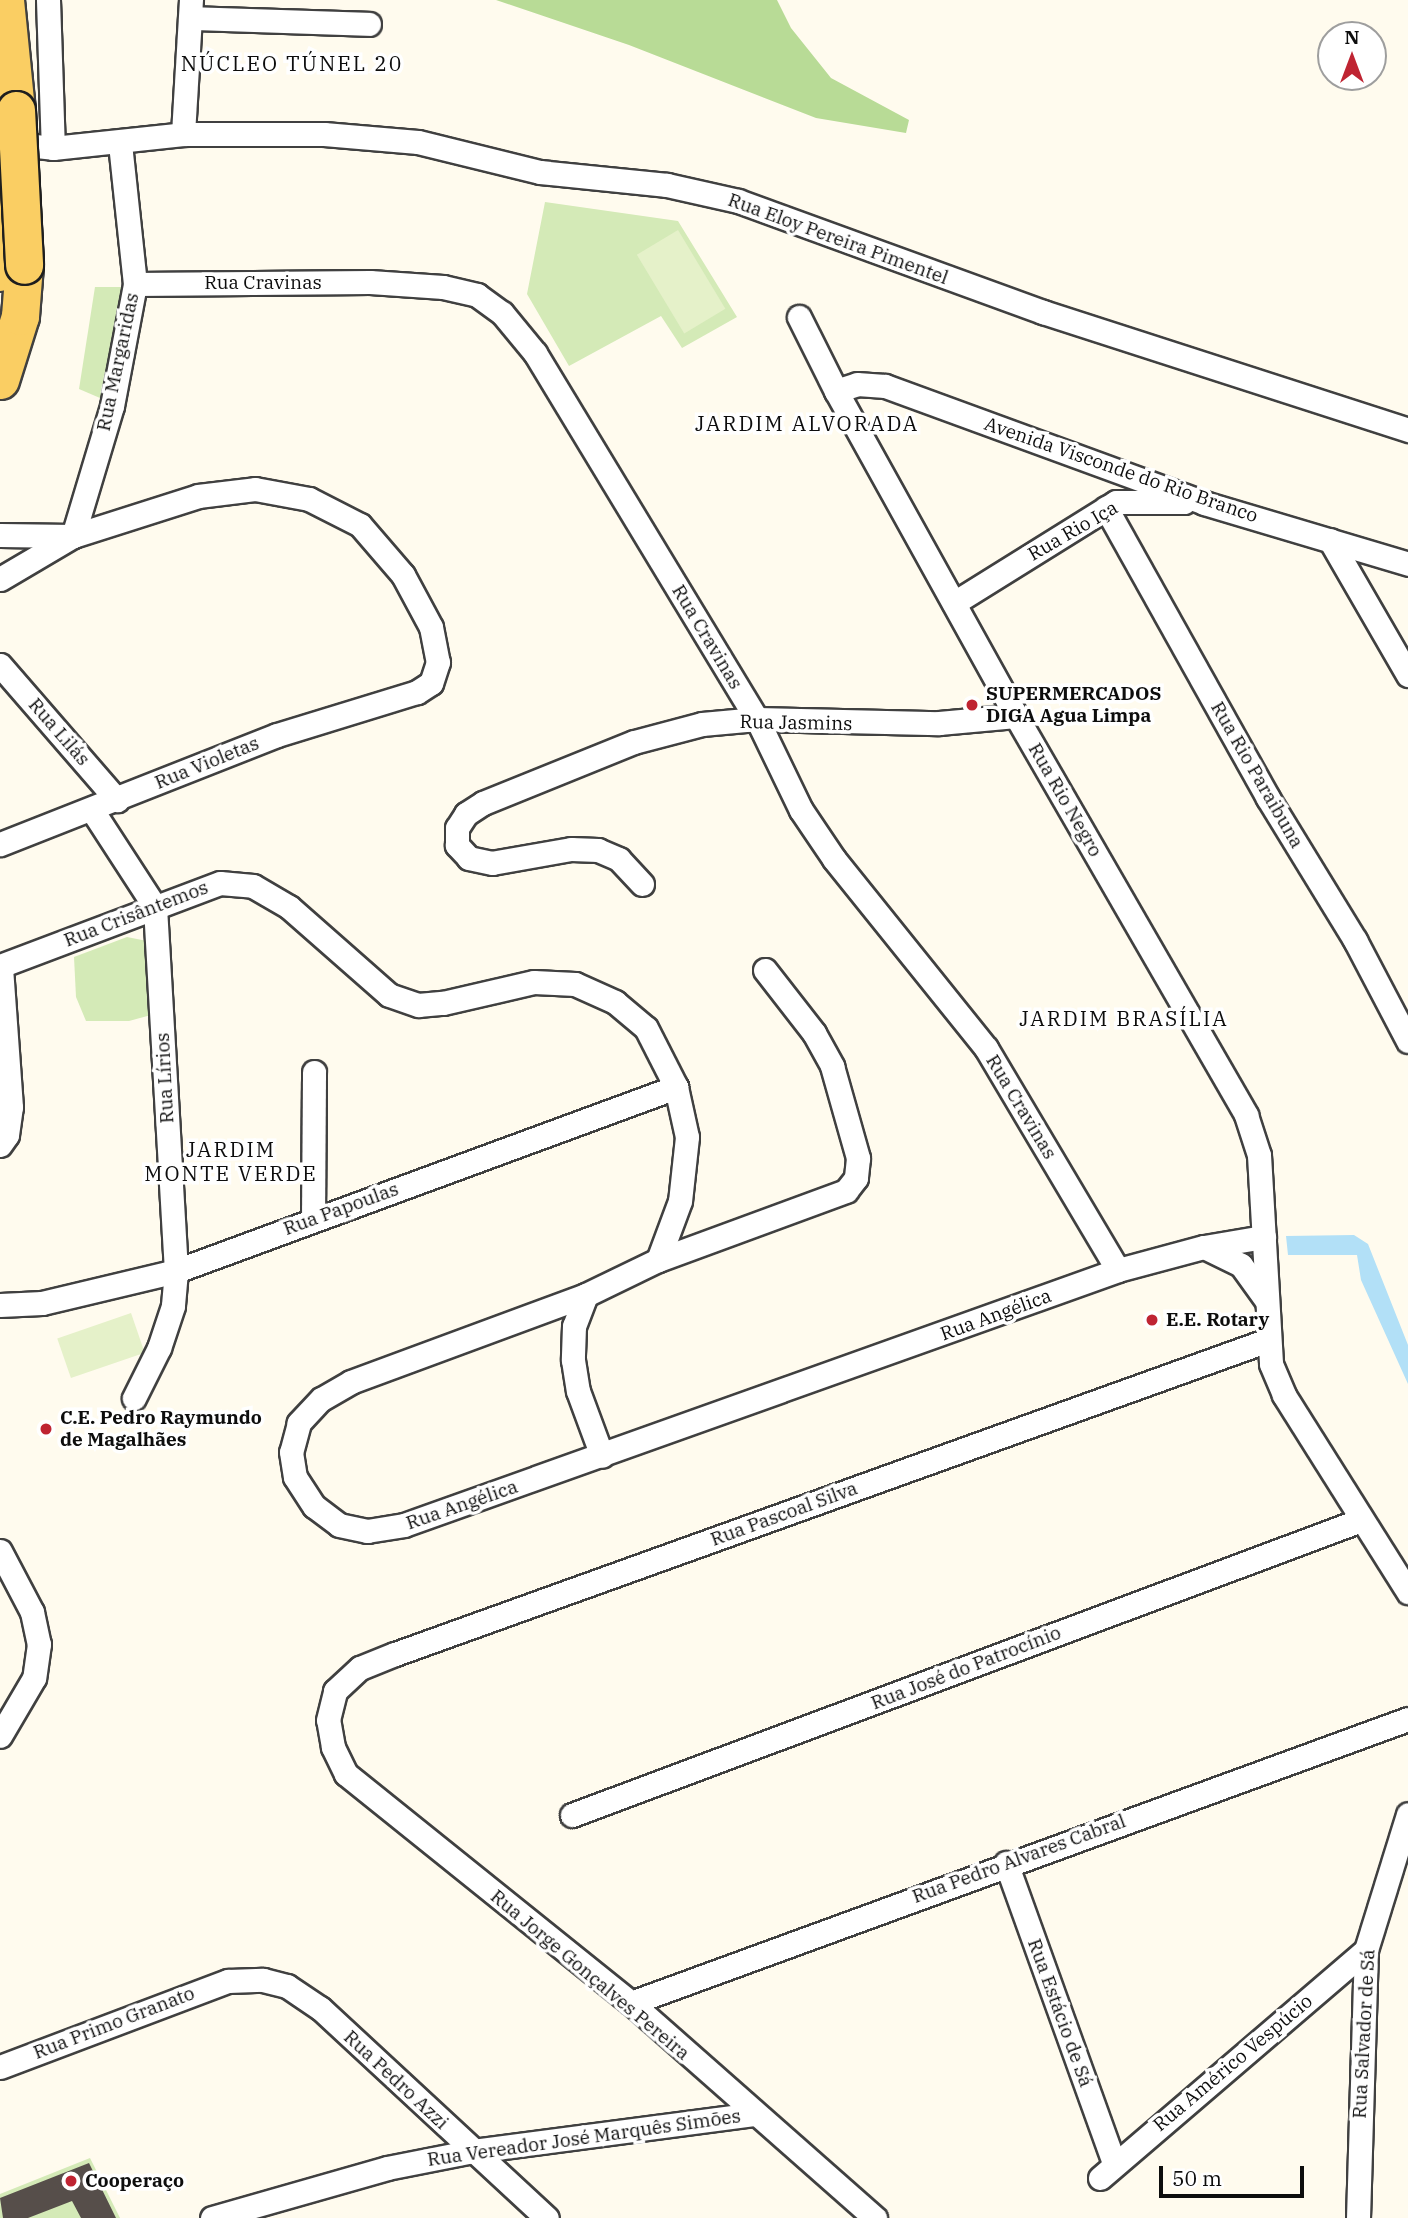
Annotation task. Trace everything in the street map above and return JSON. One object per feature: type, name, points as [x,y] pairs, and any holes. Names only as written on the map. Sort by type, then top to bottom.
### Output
[{"type":"main road","points":[[5,0],[12,268]]},
{"type":"main road","points":[[0,162],[20,316],[0,380]]},
{"type":"street","points":[[48,0],[53,148]]},
{"type":"street","points":[[183,134],[191,9],[369,23]]},
{"type":"street","name":"Rua Eloy Pereira Pimentel","points":[[8,126],[53,148],[120,143],[183,134],[324,134],[418,142],[540,172],[667,185],[738,201],[1043,312],[1408,430]]},
{"type":"street","name":"Rua Margaridas","points":[[73,536],[112,406],[135,284],[120,143]]},
{"type":"street","name":"Rua Cravinas","points":[[135,284],[370,282],[443,287],[486,301],[502,313],[535,353],[757,719],[801,810],[834,859],[986,1048],[1118,1270]]},
{"type":"street","name":"Rua Rio Negro","points":[[799,317],[836,391],[1016,716],[1246,1115],[1259,1155],[1271,1364],[1284,1395],[1408,1592]]},
{"type":"street","name":"Avenida Visconde do Rio Branco","points":[[836,391],[858,384],[885,386],[1092,459],[1204,503],[1408,564]]},
{"type":"street","name":"Rua Rio Paraibuna","points":[[1092,459],[1116,481],[1111,505],[1268,798],[1355,940],[1408,1041]]},
{"type":"street","name":"Rua Violetas","points":[[0,844],[277,735],[417,692],[431,683],[438,662],[430,627],[403,575],[360,525],[309,499],[255,489],[198,496],[73,536]]},
{"type":"street","name":"Rua Rio Iça","points":[[954,603],[1111,505],[1204,503]]},
{"type":"street","points":[[0,535],[73,536]]},
{"type":"street","points":[[0,579],[73,536]]},
{"type":"street","points":[[1330,540],[1408,675]]},
{"type":"street","name":"Rua Lilás","points":[[0,665],[117,800]]},
{"type":"street","name":"Rua Jasmins","points":[[642,884],[619,859],[598,850],[571,849],[492,863],[469,858],[457,845],[457,828],[466,814],[634,742],[702,724],[757,719],[855,725],[1016,716]]},
{"type":"street","name":"Rua Lírios","points":[[92,810],[155,907],[176,1271],[166,1327],[134,1398]]},
{"type":"street","name":"Rua Crisântemos","points":[[1,966],[220,883],[253,886],[289,907],[389,995],[418,1005],[443,1003],[534,982],[575,984],[615,1002],[646,1028],[676,1087],[687,1137],[680,1200],[658,1260]]},
{"type":"street","points":[[0,1145],[7,1135],[11,1107],[1,966]]},
{"type":"street","name":"Rua Angélica","points":[[765,970],[814,1033],[832,1066],[858,1158],[856,1178],[846,1191],[658,1260],[586,1295],[351,1382],[321,1399],[299,1423],[291,1452],[295,1477],[314,1506],[339,1525],[367,1531],[404,1525],[602,1457],[1118,1270],[1203,1247],[1264,1237]]},
{"type":"street","points":[[313,1220],[314,1072]]},
{"type":"street","name":"Rua Papoulas","points":[[0,1305],[42,1303],[176,1271],[676,1087]]},
{"type":"street","points":[[1203,1247],[1241,1265],[1267,1301]]},
{"type":"street","points":[[586,1295],[574,1326],[573,1360],[578,1391],[602,1457]]},
{"type":"street","name":"Rua Pascoal Silva","points":[[328,1720],[335,1691],[360,1668],[1268,1340]]},
{"type":"street","name":"Rua José do Patrocínio","points":[[572,1815],[1361,1520]]},
{"type":"street","points":[[0,1551],[32,1612],[39,1644],[34,1678],[0,1735]]},
{"type":"street","name":"Rua Pedro Alvares Cabral","points":[[631,2003],[1006,1863],[1408,1719]]},
{"type":"street","name":"Rua Jorge Gonçalves Pereira","points":[[328,1720],[333,1747],[345,1774],[631,2003],[875,2218]]},
{"type":"street","name":"Rua Salvador de Sá","points":[[1353,2214],[1366,1950],[1408,1814]]},
{"type":"street","name":"Rua Estácio de Sá","points":[[1006,1863],[1107,2171]]},
{"type":"street","name":"Rua Américo Vespúcio","points":[[1107,2171],[1366,1950]]},
{"type":"street","name":"Rua Pedro Azzi","points":[[228,1981],[263,1980],[287,1986],[320,2008],[547,2218]]},
{"type":"street","name":"Rua Primo Granato","points":[[0,2067],[228,1981]]},
{"type":"street","name":"Rua Vereador José Marquês Simões","points":[[212,2218],[387,2168],[473,2151],[754,2114]]},
{"type":"green space","points":[[496,0],[777,0],[791,28],[831,78],[909,120],[906,133],[816,118],[629,45]]},
{"type":"green space","points":[[545,202],[678,221],[737,317],[682,348],[661,316],[569,366],[527,294]]},
{"type":"green space","points":[[678,230],[725,309],[684,334],[637,255]]},
{"type":"green space","points":[[95,287],[128,287],[107,401],[79,389]]},
{"type":"green space","points":[[127,937],[147,941],[151,1015],[129,1021],[86,1021],[76,997],[74,957]]},
{"type":"green space","points":[[131,1313],[145,1353],[71,1378],[57,1338]]},
{"type":"green space","name":"Cooperaço","points":[[90,2158],[120,2218],[0,2218],[0,2194]]},
{"type":"water","points":[[1354,1235],[1368,1244],[1408,1345],[1408,1384],[1361,1280],[1357,1255],[1288,1255],[1286,1236]]},
{"type":"building","name":"Cooperaço","points":[[89,2163],[116,2218],[81,2218],[72,2201],[28,2218],[3,2218],[0,2198]]},
{"type":"place","name":"SUPERMERCADOS DIGA Agua Limpa","points":[[972,705]]},
{"type":"place","name":"E.E. Rotary","points":[[1152,1320]]},
{"type":"place","name":"C.E. Pedro Raymundo de Magalhães","points":[[46,1429]]},
{"type":"place","name":"Cooperaço","points":[[71,2181]]},
{"type":"district","name":"NÚCLEO TÚNEL 20","points":[[292,63]]},
{"type":"district","name":"JARDIM ALVORADA","points":[[807,423]]},
{"type":"district","name":"JARDIM BRASÍLIA","points":[[1124,1018]]},
{"type":"district","name":"JARDIM MONTE VERDE","points":[[231,1161]]}]
